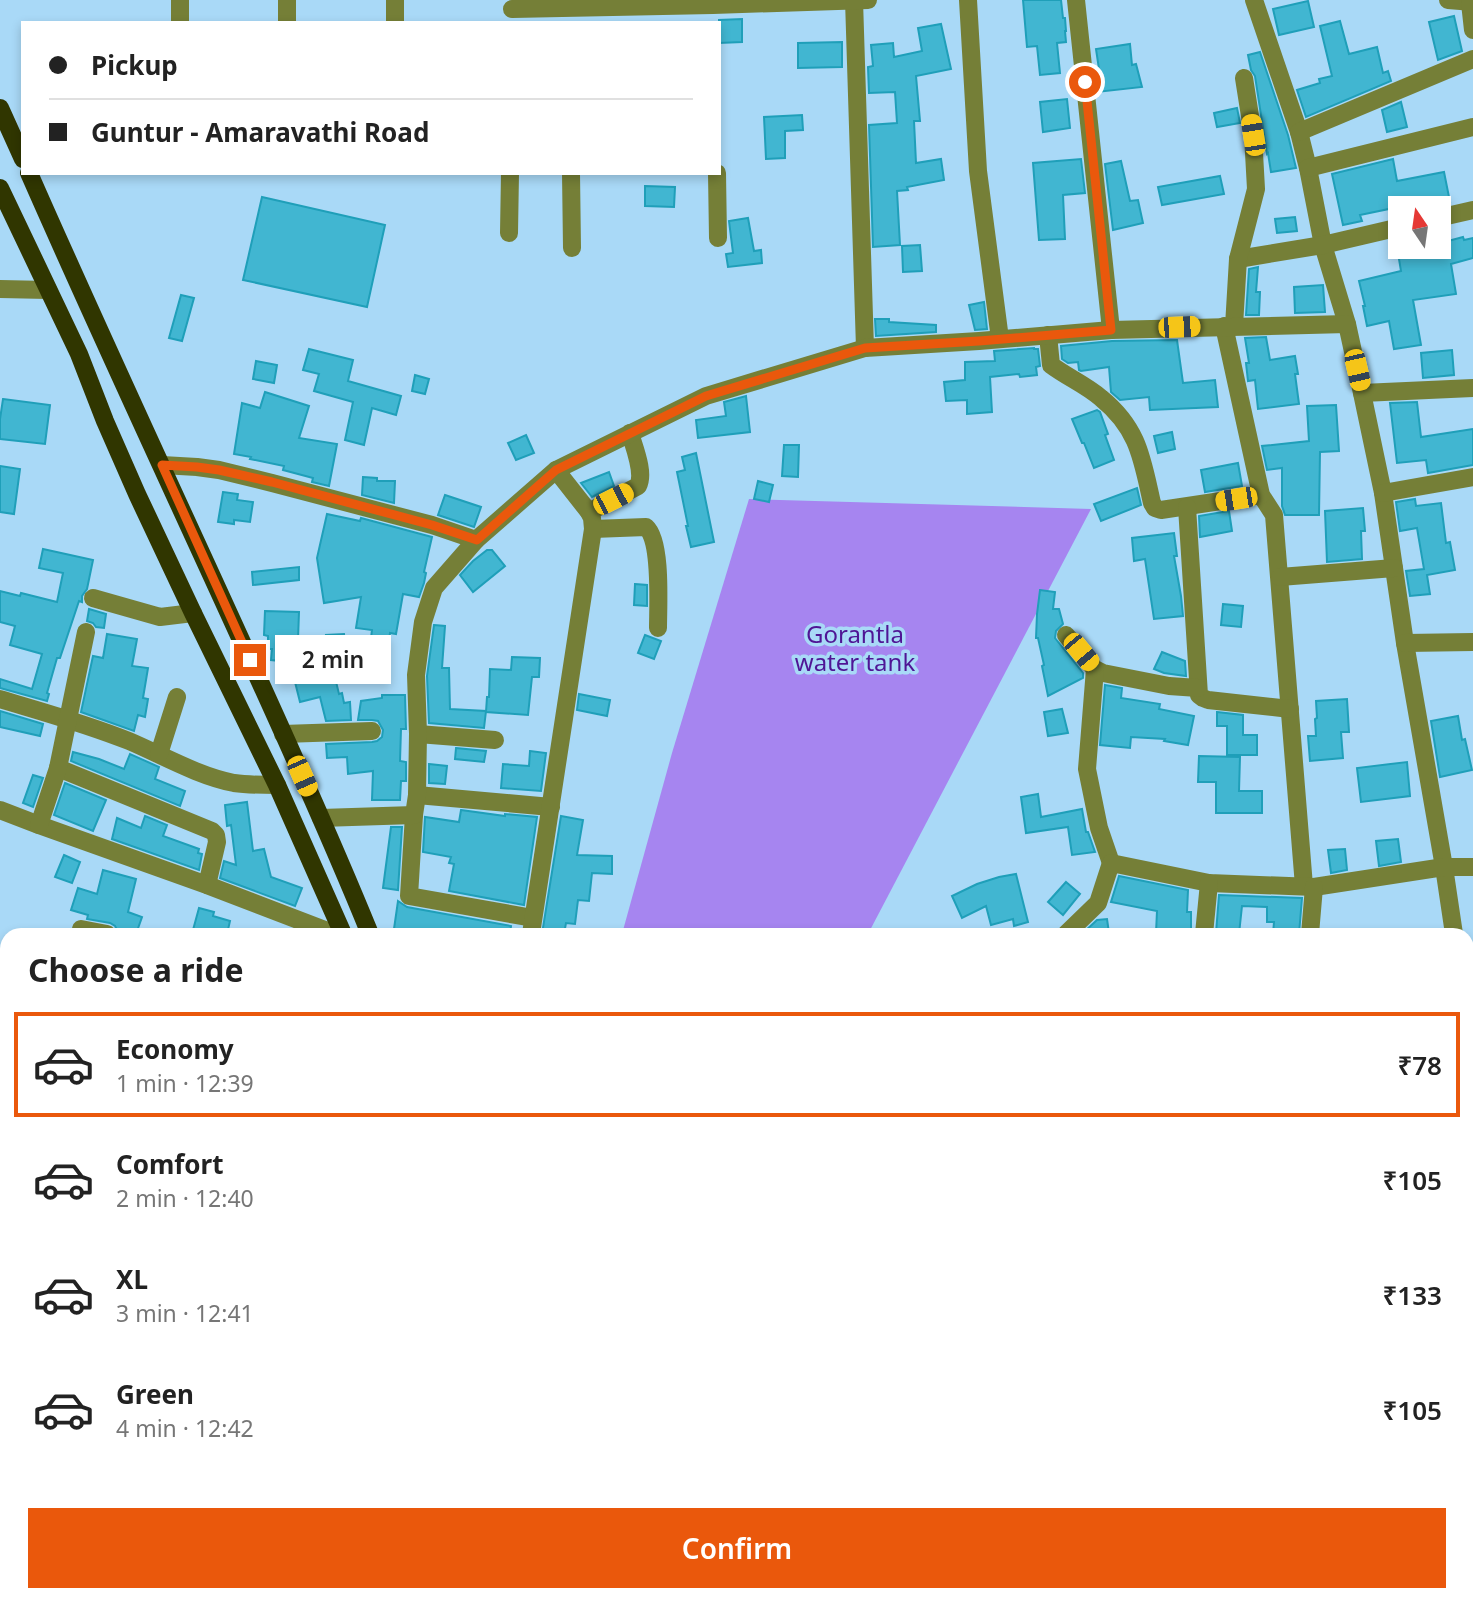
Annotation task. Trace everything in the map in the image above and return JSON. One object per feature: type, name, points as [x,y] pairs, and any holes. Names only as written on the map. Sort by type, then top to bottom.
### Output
[{"type":"main road","points":[[0,108],[16,130],[21,151]]},
{"type":"main road","points":[[30,175],[321,818],[367,928]]},
{"type":"main road","points":[[2,200],[79,354],[137,494],[277,785],[340,928]]},
{"type":"street","points":[[180,0],[180,21]]},
{"type":"street","points":[[287,0],[287,21]]},
{"type":"street","points":[[395,0],[395,21]]},
{"type":"street","points":[[512,11],[569,15],[859,0],[865,348]]},
{"type":"street","points":[[968,0],[978,171],[1000,339]]},
{"type":"street","points":[[1076,0],[1111,330]]},
{"type":"street","points":[[1254,0],[1299,132],[1324,245],[1347,324],[1362,393],[1383,493],[1405,643],[1453,928]]},
{"type":"street","points":[[1448,0],[1471,3],[1473,30]]},
{"type":"street","points":[[1299,132],[1473,59]]},
{"type":"street","points":[[1244,78],[1253,135],[1256,189],[1238,259],[1229,326],[1261,495],[1274,515],[1290,709],[1309,887],[1310,928]]},
{"type":"street","points":[[1308,168],[1473,127]]},
{"type":"street","points":[[509,233],[510,175]]},
{"type":"street","points":[[571,175],[572,248]]},
{"type":"street","points":[[717,175],[718,238]]},
{"type":"street","points":[[1451,215],[1473,210]]},
{"type":"street","points":[[1238,259],[1324,245],[1388,230]]},
{"type":"street","points":[[0,289],[48,290]]},
{"type":"street","points":[[556,470],[591,520],[532,926],[409,895],[417,795],[416,675],[423,622],[434,588],[477,540],[556,470],[706,396],[865,348],[1111,330],[1347,324]]},
{"type":"street","points":[[1048,335],[1051,365],[1102,399],[1126,424],[1140,450],[1152,503],[1156,508],[1161,510],[1187,507],[1261,495]]},
{"type":"street","points":[[1362,393],[1473,388]]},
{"type":"street","points":[[591,520],[640,484],[641,475],[630,433]]},
{"type":"street","points":[[162,465],[208,468],[259,479],[432,525],[477,540]]},
{"type":"street","points":[[1383,493],[1473,477]]},
{"type":"street","points":[[1187,507],[1199,695],[1208,700],[1290,709]]},
{"type":"street","points":[[591,520],[646,527],[650,530],[658,571],[658,628]]},
{"type":"street","points":[[1280,577],[1394,568]]},
{"type":"street","points":[[93,598],[160,617],[193,613]]},
{"type":"street","points":[[38,825],[58,768],[86,632]]},
{"type":"street","points":[[1066,635],[1095,669],[1112,676],[1168,686],[1198,688]]},
{"type":"street","points":[[1405,643],[1473,642]]},
{"type":"street","points":[[1072,928],[1098,903],[1111,863],[1099,828],[1087,769],[1095,669]]},
{"type":"street","points":[[159,754],[177,697]]},
{"type":"street","points":[[0,699],[127,740],[210,776],[249,785],[277,785]]},
{"type":"street","points":[[283,734],[372,731]]},
{"type":"street","points":[[418,734],[495,740]]},
{"type":"street","points":[[58,768],[212,831],[217,842],[207,885]]},
{"type":"street","points":[[417,795],[551,807]]},
{"type":"street","points":[[0,810],[319,928]]},
{"type":"street","points":[[321,818],[414,815]]},
{"type":"street","points":[[1111,863],[1209,883],[1309,887],[1444,867],[1473,867]]},
{"type":"street","points":[[1205,928],[1209,883]]},
{"type":"green space","name":"Gorantla water tank","points":[[749,499],[1091,509],[871,928],[624,928],[672,753]]},
{"type":"building","points":[[1023,0],[1061,0],[1066,42],[1057,43],[1060,73],[1040,75],[1037,46],[1027,47]]},
{"type":"building","points":[[1308,1],[1314,27],[1279,35],[1273,9]]},
{"type":"building","points":[[1454,16],[1462,51],[1438,60],[1429,22]]},
{"type":"building","points":[[742,19],[742,42],[721,43],[719,20]]},
{"type":"building","points":[[1340,21],[1349,54],[1377,47],[1383,73],[1388,71],[1391,81],[1306,117],[1297,90],[1332,76],[1320,26]]},
{"type":"building","points":[[941,24],[951,69],[916,76],[920,121],[914,121],[916,163],[941,159],[944,180],[897,191],[900,245],[873,247],[869,125],[897,123],[895,92],[869,93],[868,67],[873,66],[871,45],[893,43],[894,57],[922,51],[918,28]]},
{"type":"building","points":[[842,42],[842,67],[798,68],[798,43]]},
{"type":"building","points":[[1130,44],[1132,65],[1136,64],[1142,87],[1097,92],[1095,69],[1099,69],[1096,49]]},
{"type":"building","points":[[1260,52],[1288,135],[1296,168],[1271,172],[1255,76],[1248,55]]},
{"type":"building","points":[[1067,99],[1070,128],[1043,132],[1040,102]]},
{"type":"building","points":[[1401,102],[1407,127],[1387,132],[1382,110]]},
{"type":"building","points":[[1237,108],[1240,123],[1217,127],[1214,113]]},
{"type":"building","points":[[802,115],[803,130],[785,131],[785,158],[766,159],[764,117]]},
{"type":"building","points":[[1081,159],[1085,193],[1063,195],[1065,239],[1039,240],[1033,163]]},
{"type":"building","points":[[1393,159],[1397,181],[1444,172],[1449,196],[1388,196],[1388,209],[1360,215],[1362,221],[1343,225],[1332,174]]},
{"type":"building","points":[[1121,161],[1130,201],[1138,200],[1143,223],[1113,230],[1105,164]]},
{"type":"building","points":[[1220,176],[1224,194],[1162,205],[1158,187]]},
{"type":"building","points":[[645,186],[675,187],[674,207],[645,206]]},
{"type":"building","points":[[262,197],[385,225],[367,307],[243,280]]},
{"type":"building","points":[[1295,217],[1297,231],[1277,233],[1275,219]]},
{"type":"building","points":[[748,218],[754,251],[761,250],[762,263],[728,267],[726,254],[733,253],[729,221]]},
{"type":"building","points":[[1473,238],[1473,258],[1451,264],[1456,294],[1413,300],[1421,345],[1394,349],[1389,321],[1367,326],[1359,281],[1401,271],[1399,259],[1451,259],[1451,240]]},
{"type":"building","points":[[920,245],[922,271],[903,272],[902,246]]},
{"type":"building","points":[[1258,267],[1256,292],[1260,292],[1259,315],[1246,315],[1249,269]]},
{"type":"building","points":[[1323,285],[1325,312],[1295,313],[1294,287]]},
{"type":"building","points":[[181,295],[194,298],[182,341],[169,338]]},
{"type":"building","points":[[984,302],[987,329],[975,330],[969,305]]},
{"type":"building","points":[[875,319],[936,325],[936,332],[876,336]]},
{"type":"building","points":[[1266,337],[1270,360],[1295,356],[1299,404],[1258,409],[1255,380],[1248,381],[1246,363],[1249,363],[1245,338]]},
{"type":"building","points":[[1177,340],[1183,383],[1215,380],[1218,407],[1150,410],[1149,397],[1120,400],[1111,392],[1109,367],[1081,371],[1078,362],[1068,363],[1062,359],[1061,346],[1112,341]]},
{"type":"building","points":[[309,349],[353,360],[348,381],[401,396],[396,415],[372,408],[364,445],[345,440],[353,402],[314,391],[319,374],[303,370]]},
{"type":"building","points":[[1038,349],[1040,366],[1036,367],[1037,375],[990,377],[992,412],[967,414],[967,400],[946,401],[944,382],[965,380],[965,362],[995,361],[994,351]]},
{"type":"building","points":[[1452,350],[1454,375],[1423,378],[1421,353]]},
{"type":"building","points":[[256,361],[277,365],[274,383],[253,379]]},
{"type":"building","points":[[415,375],[429,379],[425,394],[412,391]]},
{"type":"building","points":[[265,392],[309,406],[299,438],[337,444],[329,486],[312,482],[313,478],[283,470],[284,466],[234,454],[242,403],[260,408]]},
{"type":"building","points":[[746,396],[750,432],[698,438],[696,420],[726,416],[724,402]]},
{"type":"building","points":[[3,399],[50,405],[45,444],[0,439]]},
{"type":"building","points":[[1417,402],[1421,437],[1473,429],[1473,465],[1428,473],[1426,460],[1397,463],[1390,403]]},
{"type":"building","points":[[1336,405],[1339,451],[1320,452],[1319,515],[1285,515],[1282,506],[1282,468],[1267,470],[1262,446],[1309,441],[1307,406]]},
{"type":"building","points":[[1097,410],[1108,434],[1105,435],[1114,460],[1094,468],[1072,419]]},
{"type":"building","points":[[1172,432],[1175,449],[1158,453],[1154,436]]},
{"type":"building","points":[[526,435],[534,453],[516,460],[508,443]]},
{"type":"building","points":[[784,445],[799,445],[798,477],[782,476]]},
{"type":"building","points":[[696,453],[714,542],[691,547],[677,472],[685,470],[682,457]]},
{"type":"building","points":[[1238,463],[1242,486],[1205,492],[1201,470]]},
{"type":"building","points":[[0,466],[20,469],[14,514],[0,512]]},
{"type":"building","points":[[609,472],[614,486],[592,497],[581,483]]},
{"type":"building","points":[[363,477],[377,478],[377,481],[395,481],[394,503],[362,495]]},
{"type":"building","points":[[758,481],[773,485],[769,502],[754,499]]},
{"type":"building","points":[[1137,488],[1141,505],[1101,521],[1094,504]]},
{"type":"building","points":[[223,492],[238,494],[237,500],[253,502],[250,522],[218,522]]},
{"type":"building","points":[[445,495],[481,507],[474,527],[438,515]]},
{"type":"building","points":[[1415,499],[1416,506],[1441,503],[1446,543],[1450,542],[1455,570],[1427,575],[1430,594],[1410,596],[1406,571],[1424,569],[1417,528],[1400,531],[1396,502]]},
{"type":"building","points":[[1363,508],[1365,531],[1361,531],[1362,559],[1327,562],[1325,511]]},
{"type":"building","points":[[1229,511],[1232,531],[1200,537],[1199,516]]},
{"type":"building","points":[[327,514],[360,521],[361,518],[432,537],[419,597],[403,594],[396,634],[390,633],[386,664],[368,661],[372,630],[356,628],[361,597],[324,603],[317,558]]},
{"type":"building","points":[[1174,533],[1177,556],[1174,556],[1183,616],[1154,619],[1145,559],[1134,561],[1132,538]]},
{"type":"building","points":[[43,549],[93,560],[87,589],[82,596],[82,602],[79,601],[60,658],[57,658],[47,701],[0,688],[0,679],[32,689],[42,654],[10,645],[15,626],[0,622],[0,591],[57,602],[63,573],[39,568]]},
{"type":"building","points":[[487,550],[492,550],[505,566],[473,592],[460,575]]},
{"type":"building","points":[[299,567],[299,580],[253,585],[252,572]]},
{"type":"building","points":[[635,584],[647,585],[647,606],[634,605]]},
{"type":"building","points":[[1040,590],[1055,592],[1053,609],[1059,609],[1063,624],[1056,631],[1055,638],[1083,673],[1083,678],[1048,696],[1042,666],[1044,665],[1036,638]]},
{"type":"building","points":[[1223,604],[1243,606],[1241,627],[1221,625]]},
{"type":"building","points":[[89,609],[106,614],[104,628],[96,627],[87,621]]},
{"type":"building","points":[[265,611],[299,612],[298,640],[327,643],[326,635],[344,634],[346,656],[330,657],[339,694],[342,693],[344,703],[350,702],[351,720],[326,721],[320,697],[300,702],[290,662],[271,660],[272,649],[268,649],[268,636],[264,635]]},
{"type":"building","points":[[434,625],[445,626],[442,668],[449,668],[450,709],[486,711],[484,728],[429,723],[427,676]]},
{"type":"building","points":[[107,634],[137,639],[132,666],[148,668],[143,698],[148,699],[145,717],[138,715],[134,731],[81,712],[93,656],[103,658]]},
{"type":"building","points":[[645,635],[661,641],[654,659],[638,653]]},
{"type":"building","points":[[1162,652],[1185,661],[1186,676],[1154,669]]},
{"type":"building","points":[[512,657],[540,658],[539,677],[532,677],[528,715],[486,712],[490,669],[511,670]]},
{"type":"building","points":[[1105,685],[1122,688],[1121,698],[1160,704],[1159,709],[1194,716],[1188,745],[1164,741],[1165,739],[1131,737],[1130,748],[1100,745]]},
{"type":"building","points":[[579,694],[610,700],[607,716],[577,710]]},
{"type":"building","points":[[382,695],[405,695],[406,729],[401,729],[400,761],[406,762],[406,781],[401,781],[400,800],[372,800],[373,771],[348,774],[347,757],[327,758],[326,744],[372,742],[382,737],[383,730],[378,721],[358,720],[361,701],[382,698]]},
{"type":"building","points":[[1347,699],[1349,732],[1341,732],[1343,758],[1310,761],[1308,736],[1316,736],[1316,701]]},
{"type":"building","points":[[1062,709],[1068,733],[1048,736],[1044,712]]},
{"type":"building","points":[[0,711],[43,724],[40,736],[0,727]]},
{"type":"building","points":[[1217,712],[1243,715],[1243,735],[1257,735],[1257,755],[1227,755],[1227,726],[1217,726]]},
{"type":"building","points":[[1458,716],[1462,740],[1465,739],[1472,770],[1440,777],[1431,721]]},
{"type":"building","points":[[456,748],[486,751],[484,762],[455,759]]},
{"type":"building","points":[[530,751],[546,753],[541,791],[501,788],[503,764],[529,766]]},
{"type":"building","points":[[73,752],[124,769],[130,754],[159,767],[155,779],[185,791],[180,806],[71,761]]},
{"type":"building","points":[[1199,756],[1240,757],[1239,791],[1262,791],[1262,813],[1216,813],[1216,782],[1198,782]]},
{"type":"building","points":[[1407,762],[1410,796],[1361,802],[1357,768]]},
{"type":"building","points":[[429,764],[447,766],[445,784],[429,783]]},
{"type":"building","points":[[33,775],[43,778],[33,807],[23,803]]},
{"type":"building","points":[[65,783],[106,800],[93,831],[54,815]]},
{"type":"building","points":[[1038,794],[1041,817],[1082,809],[1086,832],[1095,852],[1072,855],[1068,827],[1026,833],[1021,797]]},
{"type":"building","points":[[247,802],[253,851],[264,849],[271,877],[302,888],[295,906],[220,878],[224,861],[236,865],[231,825],[227,826],[225,805]]},
{"type":"building","points":[[461,810],[537,817],[524,905],[449,891],[454,864],[449,863],[451,857],[423,852],[425,817],[459,822]]},
{"type":"building","points":[[145,816],[167,825],[163,836],[199,849],[198,853],[202,854],[199,870],[112,839],[117,818],[141,828]]},
{"type":"building","points":[[561,816],[583,820],[577,855],[612,856],[612,874],[592,873],[589,901],[578,900],[575,924],[566,923],[565,928],[543,928]]},
{"type":"building","points":[[391,827],[402,827],[398,890],[383,888]]},
{"type":"building","points":[[1398,839],[1401,862],[1379,866],[1376,841]]},
{"type":"building","points":[[1345,849],[1347,870],[1331,873],[1328,850]]},
{"type":"building","points":[[64,855],[80,862],[72,883],[55,877]]},
{"type":"building","points":[[103,870],[136,879],[128,912],[142,917],[138,928],[116,928],[110,923],[87,919],[88,915],[71,910],[78,888],[97,894]]},
{"type":"building","points":[[1016,874],[1028,922],[1014,926],[1013,919],[991,925],[986,906],[962,918],[952,896],[977,884]]},
{"type":"building","points":[[1119,876],[1188,890],[1187,912],[1191,912],[1191,928],[1156,928],[1157,911],[1111,902]]},
{"type":"building","points":[[1066,882],[1080,894],[1063,915],[1048,902]]},
{"type":"building","points":[[1219,895],[1302,898],[1300,928],[1274,928],[1274,922],[1267,922],[1267,907],[1242,906],[1240,928],[1216,928]]},
{"type":"building","points":[[398,901],[407,907],[511,926],[511,928],[394,928]]},
{"type":"building","points":[[199,908],[214,912],[213,916],[230,921],[228,928],[194,928]]},
{"type":"building","points":[[1107,919],[1108,928],[1088,928],[1097,920]]},
{"type":"route","points":[[250,660],[162,465],[219,470],[272,482],[432,525],[477,540],[556,470],[706,396],[865,348],[1111,330],[1085,82]]}]
